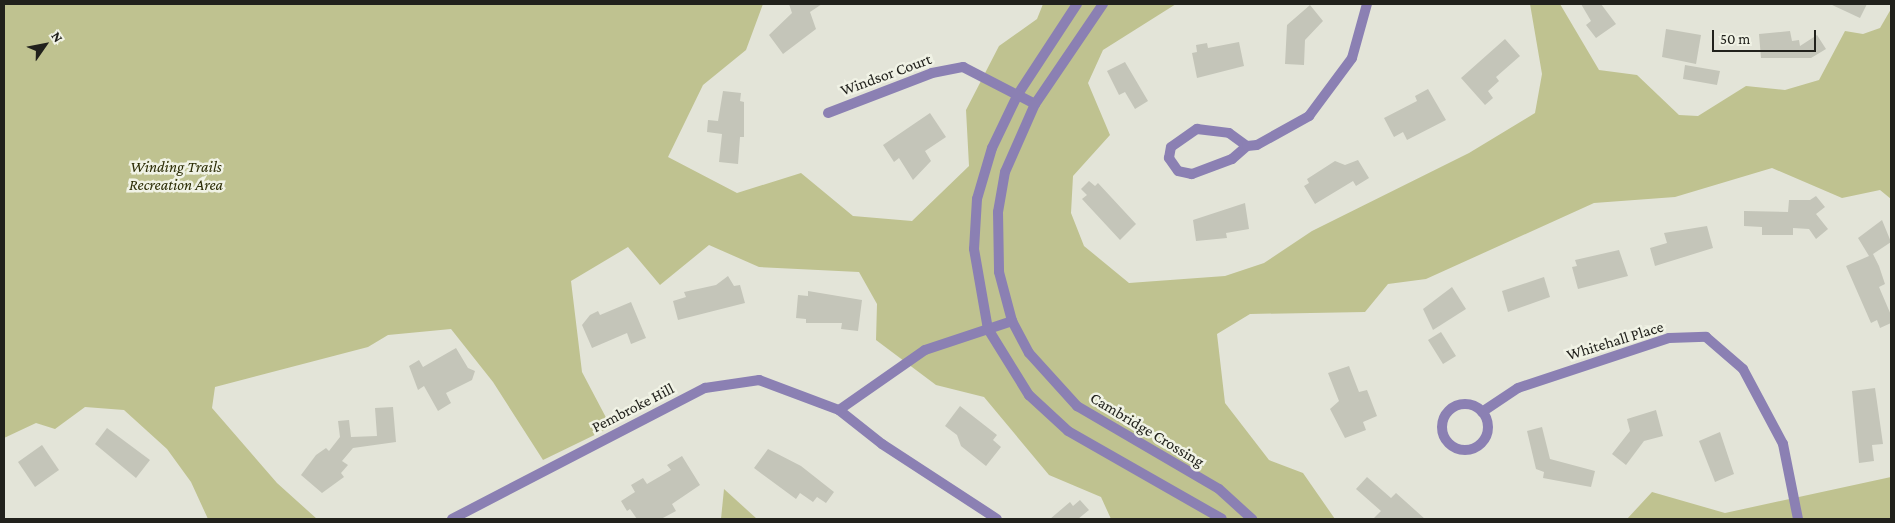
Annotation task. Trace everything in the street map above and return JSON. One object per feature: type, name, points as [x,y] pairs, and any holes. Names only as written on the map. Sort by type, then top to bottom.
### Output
[{"type":"street","points":[[1077,4],[1018,94],[992,148],[977,200],[974,249],[988,329],[1029,395],[1068,431],[1222,519]]},
{"type":"street","name":"Cambridge Crossing","points":[[1103,4],[1035,104],[1005,172],[998,212],[999,272],[1012,322],[1029,353],[1077,406],[1219,489],[1252,519]]},
{"type":"street","points":[[1247,146],[1229,133],[1197,129],[1171,147],[1169,158],[1178,171],[1192,174],[1232,159],[1247,146],[1257,145],[1309,116],[1352,58],[1367,4]]},
{"type":"street","name":"Windsor Court","points":[[828,113],[932,72],[963,67],[1035,104]]},
{"type":"street","points":[[839,410],[925,350],[1012,322]]},
{"type":"street","name":"Whitehall Place","points":[[1482,412],[1528,384],[1669,338],[1706,337],[1743,369],[1783,444],[1798,519]]},
{"type":"street","name":"Pembroke Hill","points":[[452,519],[705,388],[759,380],[839,410],[882,444],[997,519]]},
{"type":"street","points":[[1463,404],[1482,412],[1488,426],[1483,441],[1462,450],[1448,442],[1442,428],[1450,409],[1463,404]]},
{"type":"green space","name":"Winding Trails Recreation Area","points":[[4,4],[763,4],[746,50],[703,85],[668,157],[737,193],[801,173],[853,216],[912,221],[969,166],[966,110],[999,46],[1037,19],[1043,4],[1176,4],[1103,50],[1088,83],[1110,135],[1073,176],[1071,213],[1084,246],[1129,283],[1225,276],[1264,263],[1312,231],[1469,153],[1535,113],[1542,74],[1530,4],[1560,4],[1599,70],[1637,75],[1679,115],[1698,116],[1746,86],[1785,90],[1819,80],[1845,31],[1863,34],[1880,28],[1891,9],[1891,199],[1880,190],[1842,198],[1772,168],[1675,197],[1594,203],[1426,279],[1388,284],[1365,312],[1250,314],[1217,334],[1225,403],[1269,460],[1303,473],[1335,519],[1111,519],[1101,497],[1049,475],[984,397],[936,385],[876,340],[877,304],[859,272],[759,267],[709,245],[660,285],[628,247],[571,281],[582,372],[611,427],[543,460],[493,382],[451,329],[388,335],[368,347],[215,387],[212,408],[277,483],[317,519],[208,519],[191,482],[167,449],[124,410],[85,407],[55,429],[36,423],[4,438]]},
{"type":"green space","points":[[1891,477],[1891,519],[1627,519],[1652,492],[1725,513]]},
{"type":"green space","points":[[724,489],[757,519],[721,519]]},
{"type":"building","points":[[789,4],[822,4],[810,12],[816,29],[783,54],[769,35],[792,13]]},
{"type":"building","points":[[1581,4],[1601,4],[1616,24],[1596,38],[1586,25],[1591,21]]},
{"type":"building","points":[[1830,4],[1867,4],[1860,18]]},
{"type":"building","points":[[1310,5],[1323,21],[1305,40],[1304,65],[1285,64],[1287,25]]},
{"type":"building","points":[[1666,29],[1701,35],[1696,64],[1662,57]]},
{"type":"building","points":[[1790,31],[1792,41],[1799,40],[1800,46],[1817,35],[1826,49],[1811,58],[1761,58],[1759,34]]},
{"type":"building","points":[[1505,39],[1520,56],[1496,77],[1499,81],[1488,91],[1493,98],[1485,105],[1461,78]]},
{"type":"building","points":[[1239,42],[1244,66],[1197,78],[1192,53],[1197,52],[1196,45],[1207,43],[1208,48]]},
{"type":"building","points":[[1125,62],[1148,101],[1135,109],[1125,92],[1119,95],[1107,71]]},
{"type":"building","points":[[1685,65],[1720,71],[1717,85],[1683,79]]},
{"type":"building","points":[[1428,89],[1446,120],[1407,140],[1403,132],[1394,137],[1384,118],[1417,101],[1415,96]]},
{"type":"building","points":[[723,91],[741,93],[740,101],[744,102],[744,137],[740,137],[738,164],[719,162],[722,134],[707,132],[708,120],[718,121]]},
{"type":"building","points":[[930,113],[946,137],[925,151],[931,161],[913,180],[899,158],[894,162],[883,145]]},
{"type":"building","points":[[1358,160],[1369,178],[1356,186],[1353,181],[1315,204],[1304,186],[1309,183],[1307,179],[1335,161],[1345,165]]},
{"type":"building","points":[[1089,181],[1095,186],[1098,183],[1136,224],[1120,240],[1082,199],[1087,195],[1081,189]]},
{"type":"building","points":[[1816,196],[1825,207],[1816,214],[1828,229],[1816,239],[1809,229],[1793,228],[1793,235],[1762,235],[1762,227],[1744,226],[1744,211],[1788,212],[1789,200],[1810,200]]},
{"type":"building","points":[[1245,203],[1249,229],[1226,233],[1227,238],[1196,241],[1193,220]]},
{"type":"building","points":[[1882,220],[1891,242],[1873,254],[1885,284],[1879,287],[1891,315],[1891,323],[1880,328],[1877,320],[1871,323],[1846,266],[1869,256],[1858,238]]},
{"type":"building","points":[[1707,226],[1713,248],[1655,266],[1650,248],[1667,243],[1664,233]]},
{"type":"building","points":[[1619,250],[1628,276],[1578,289],[1572,267],[1577,266],[1575,260]]},
{"type":"building","points":[[728,276],[734,286],[740,285],[745,303],[678,320],[673,301],[686,297],[684,292],[716,285]]},
{"type":"building","points":[[1544,277],[1550,297],[1508,312],[1502,291]]},
{"type":"building","points":[[1452,287],[1466,309],[1433,330],[1423,309]]},
{"type":"building","points":[[808,291],[862,300],[858,331],[841,329],[842,323],[806,323],[806,319],[796,318],[798,295],[808,296]]},
{"type":"building","points":[[631,302],[646,338],[631,344],[627,333],[592,348],[582,325],[590,315],[598,311],[600,315]]},
{"type":"building","points":[[1441,332],[1456,356],[1443,364],[1428,340]]},
{"type":"building","points":[[456,348],[468,368],[475,371],[472,380],[446,393],[451,403],[438,411],[424,386],[418,390],[409,366],[419,360],[423,367]]},
{"type":"building","points":[[1349,366],[1359,392],[1367,390],[1377,416],[1363,422],[1366,430],[1345,438],[1330,409],[1339,401],[1328,373]]},
{"type":"building","points":[[1875,388],[1883,444],[1872,445],[1874,461],[1859,463],[1852,391]]},
{"type":"building","points":[[960,406],[997,435],[993,440],[1001,447],[986,466],[961,446],[957,435],[945,426]]},
{"type":"building","points":[[393,407],[396,442],[353,448],[342,461],[348,465],[341,473],[344,477],[322,493],[301,475],[316,455],[326,448],[329,451],[340,437],[338,421],[349,420],[351,437],[377,436],[375,408]]},
{"type":"building","points":[[1656,410],[1663,436],[1644,441],[1626,465],[1612,454],[1630,431],[1627,419]]},
{"type":"building","points":[[1542,427],[1550,459],[1595,471],[1591,487],[1543,478],[1544,472],[1536,469],[1527,431]]},
{"type":"building","points":[[107,428],[150,460],[136,478],[95,444]]},
{"type":"building","points":[[1720,432],[1734,474],[1715,482],[1699,441]]},
{"type":"building","points":[[42,445],[59,470],[35,487],[18,462]]},
{"type":"building","points":[[768,449],[801,466],[834,492],[826,503],[817,497],[813,502],[800,493],[796,499],[754,468]]},
{"type":"building","points":[[682,456],[700,485],[672,504],[676,511],[661,519],[637,519],[630,509],[627,511],[621,501],[635,492],[631,485],[643,478],[647,484],[671,470],[667,465]]},
{"type":"building","points":[[1367,477],[1391,498],[1396,493],[1425,519],[1373,519],[1381,511],[1356,489]]},
{"type":"building","points":[[1080,500],[1089,510],[1078,519],[1050,519],[1070,502],[1073,506]]}]
